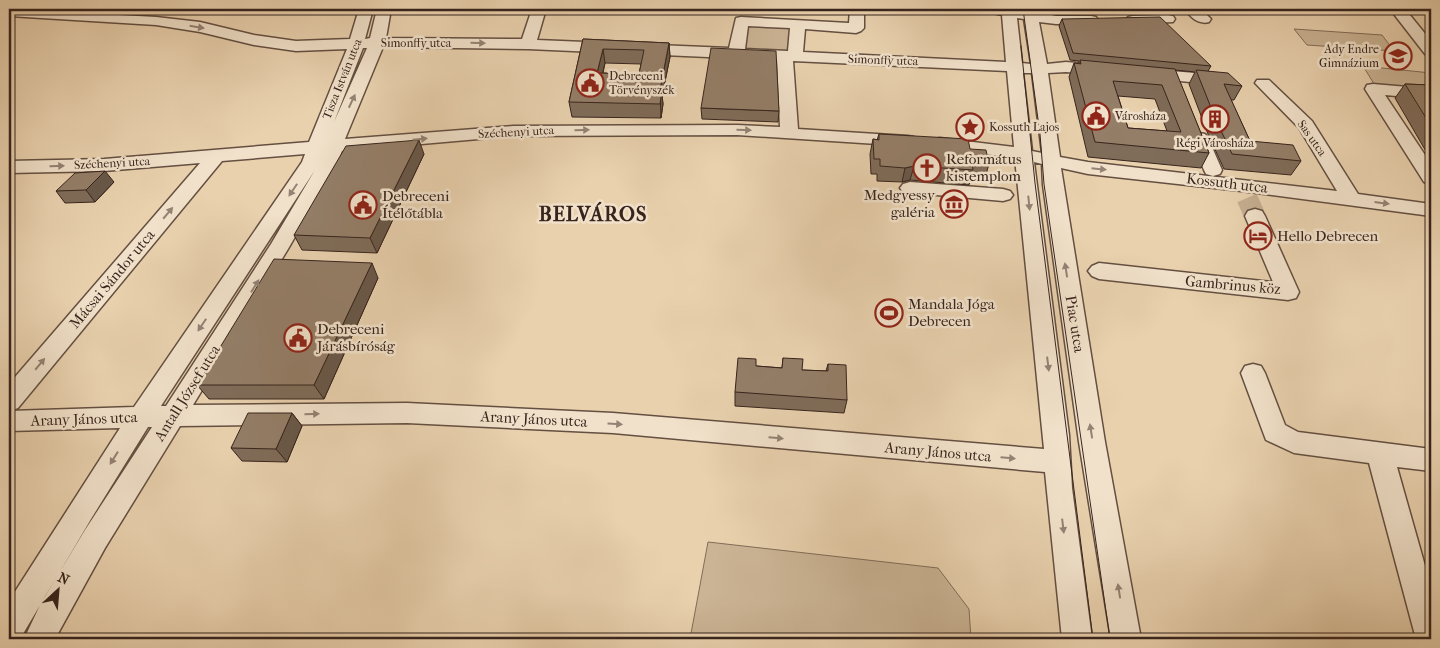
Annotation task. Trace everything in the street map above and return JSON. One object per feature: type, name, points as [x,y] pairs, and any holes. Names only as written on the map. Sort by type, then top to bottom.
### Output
[{"type":"street","name":"Tisza István utca","points":[[325,147],[322,127],[344,80],[357,44],[366,9]]},
{"type":"street","name":"Tisza István utca","points":[[325,147],[377,43],[384,9]]},
{"type":"street","points":[[528,44],[539,9]]},
{"type":"street","points":[[736,54],[741,21],[856,28],[857,9]]},
{"type":"street","points":[[993,9],[1030,12],[1056,20],[1104,20]]},
{"type":"street","points":[[1192,9],[1204,19]]},
{"type":"street","points":[[1397,9],[1431,51]]},
{"type":"street","name":"Piac utca","points":[[1010,10],[1023,154],[1056,435],[1059,488],[1077,639]]},
{"type":"street","name":"Simonffy utca","points":[[9,12],[156,21],[200,27],[254,40],[296,46],[377,43],[528,44],[971,64],[1039,69],[1066,67],[1115,71]]},
{"type":"street","name":"Piac utca","points":[[1030,12],[1050,136],[1053,185],[1091,432],[1126,639]]},
{"type":"street","points":[[1122,20],[1168,19]]},
{"type":"street","points":[[766,55],[770,23]]},
{"type":"street","points":[[789,132],[790,56],[798,24]]},
{"type":"street","points":[[1135,73],[1220,80]]},
{"type":"street","points":[[1175,76],[1181,93]]},
{"type":"street","name":"Sas utca","points":[[1263,83],[1306,125],[1352,200]]},
{"type":"street","points":[[1431,94],[1373,89],[1431,178]]},
{"type":"street","name":"Széchenyi utca","points":[[9,167],[104,165],[513,131],[737,130],[789,132],[982,147],[1023,154]]},
{"type":"street","points":[[1197,133],[1213,170]]},
{"type":"street","name":"Antall József utca","points":[[39,639],[95,539],[330,162],[325,147]]},
{"type":"street","name":"Antall József utca","points":[[9,629],[140,417],[312,162],[325,147]]},
{"type":"street","name":"Kossuth utca","points":[[1023,154],[1088,168],[1241,184],[1431,210]]},
{"type":"street","name":"Mácsai Sándor utca","points":[[9,401],[216,156]]},
{"type":"street","points":[[910,188],[997,195]]},
{"type":"street","name":"Gambrinus köz","points":[[1099,271],[1288,292],[1250,203]]},
{"type":"street","points":[[1253,373],[1275,432],[1294,442],[1431,460]]},
{"type":"street","name":"Arany János utca","points":[[9,421],[173,416],[407,413],[613,423],[1058,462]]},
{"type":"street","points":[[1380,454],[1431,639]]},
{"type":"shaded area","points":[[741,21],[798,24],[795,56],[736,54]]},
{"type":"shaded area","points":[[1294,29],[1382,35],[1394,51],[1307,45]]},
{"type":"shaded area","points":[[1363,66],[1431,73],[1431,97],[1379,92]]},
{"type":"shaded area","points":[[708,542],[938,568],[969,609],[971,639],[690,639]]},
{"type":"building","points":[[1160,17],[1211,66],[1073,53],[1062,19]]},
{"type":"building","points":[[583,39],[669,43],[660,90],[662,90],[660,104],[569,102]],"holes":[[[603,49],[644,50],[639,74],[597,73]]]},
{"type":"building","points":[[711,48],[776,51],[779,111],[701,108]]},
{"type":"building","points":[[1080,60],[1175,69],[1209,153],[1095,142],[1074,63],[1081,64]],"holes":[[[1113,81],[1162,85],[1181,132],[1128,128]]]},
{"type":"building","points":[[1196,70],[1228,73],[1242,86],[1224,84],[1250,141],[1293,145],[1301,161],[1232,154]]},
{"type":"building","points":[[1405,84],[1431,85],[1431,126]]},
{"type":"building","points":[[879,134],[968,139],[970,149],[986,150],[989,164],[972,162],[973,170],[880,166],[880,159],[874,159],[873,139],[879,140]]},
{"type":"building","name":"Debreceni Ítélőtábla","points":[[419,140],[370,238],[294,235],[346,146]]},
{"type":"building","points":[[105,171],[86,190],[56,191],[75,173]]},
{"type":"building","name":"Debreceni Járásbíróság","points":[[274,259],[372,263],[314,385],[197,385]]},
{"type":"building","points":[[738,358],[756,359],[756,366],[782,368],[783,358],[803,359],[802,370],[828,371],[828,364],[846,365],[847,400],[735,392]]},
{"type":"building","points":[[248,413],[292,413],[276,449],[231,448]]},
{"type":"tunnel","points":[[1247,198],[1255,216]]},
{"type":"tram line","points":[[1023,9],[1040,134],[1044,184],[1110,639]]},
{"type":"tram line","points":[[1021,46],[1035,183],[1093,639]]},
{"type":"place","name":"Ady Endre Gimnázium","points":[[1398,56]]},
{"type":"place","name":"Debreceni Törvényszék","points":[[590,83]]},
{"type":"place","name":"Városháza","points":[[1096,116]]},
{"type":"place","name":"Régi Városháza","points":[[1215,119]]},
{"type":"place","name":"Kossuth Lajos","points":[[970,127]]},
{"type":"place","name":"Református kistemplom","points":[[927,168]]},
{"type":"place","name":"Medgyessy galéria","points":[[954,204]]},
{"type":"place","name":"Debreceni Ítélőtábla","points":[[363,205]]},
{"type":"place","name":"Hello Debrecen","points":[[1258,236]]},
{"type":"place","name":"Mandala Jóga Debrecen","points":[[889,313]]},
{"type":"place","name":"Debreceni Járásbíróság","points":[[298,338]]},
{"type":"district","name":"BELVÁROS","points":[[593,214]]}]
